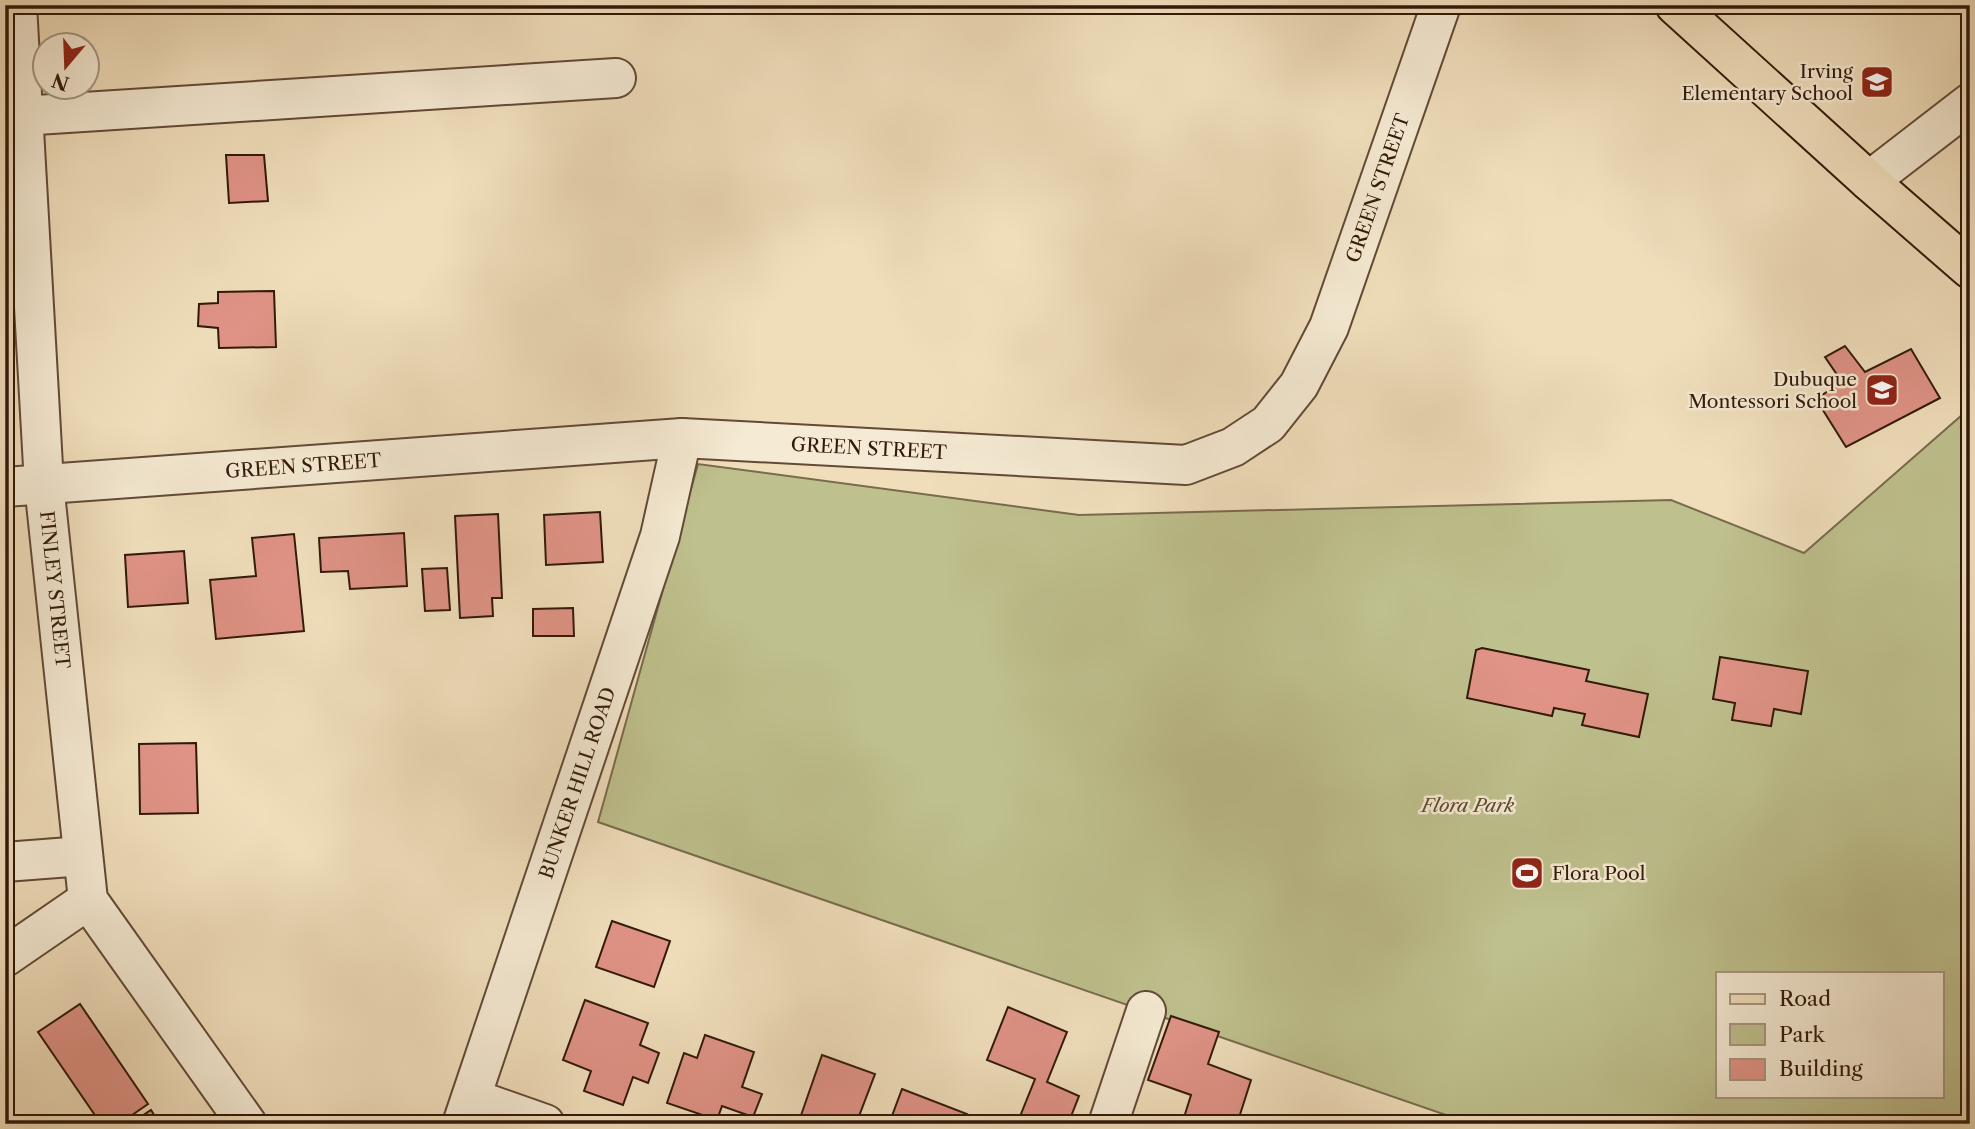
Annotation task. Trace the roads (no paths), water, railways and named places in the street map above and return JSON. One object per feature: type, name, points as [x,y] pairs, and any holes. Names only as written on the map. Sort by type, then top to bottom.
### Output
[{"type":"main road","points":[[1675,5],[1970,269]]},
{"type":"street","name":"FINLEY STREET","points":[[17,5],[14,116],[44,484],[88,900],[247,1124]]},
{"type":"street","name":"GREEN STREET","points":[[5,487],[682,438],[1186,466],[1233,447],[1268,424],[1299,385],[1329,327],[1441,5]]},
{"type":"street","points":[[14,116],[616,78]]},
{"type":"street","points":[[1869,181],[1970,103]]},
{"type":"street","name":"BUNKER HILL ROAD","points":[[466,1111],[660,536],[682,438]]},
{"type":"street","points":[[5,862],[83,856]]},
{"type":"street","points":[[5,957],[88,900]]},
{"type":"street","points":[[1108,1124],[1146,1011]]},
{"type":"street","points":[[466,1111],[545,1124]]},
{"type":"place","name":"Irving Elementary School","points":[[1877,82]]},
{"type":"place","name":"Dubuque Montessori School","points":[[1882,390]]},
{"type":"place","name":"Flora Pool","points":[[1527,873]]},
{"type":"park label","name":"Flora Park","points":[[1468,805]]}]
